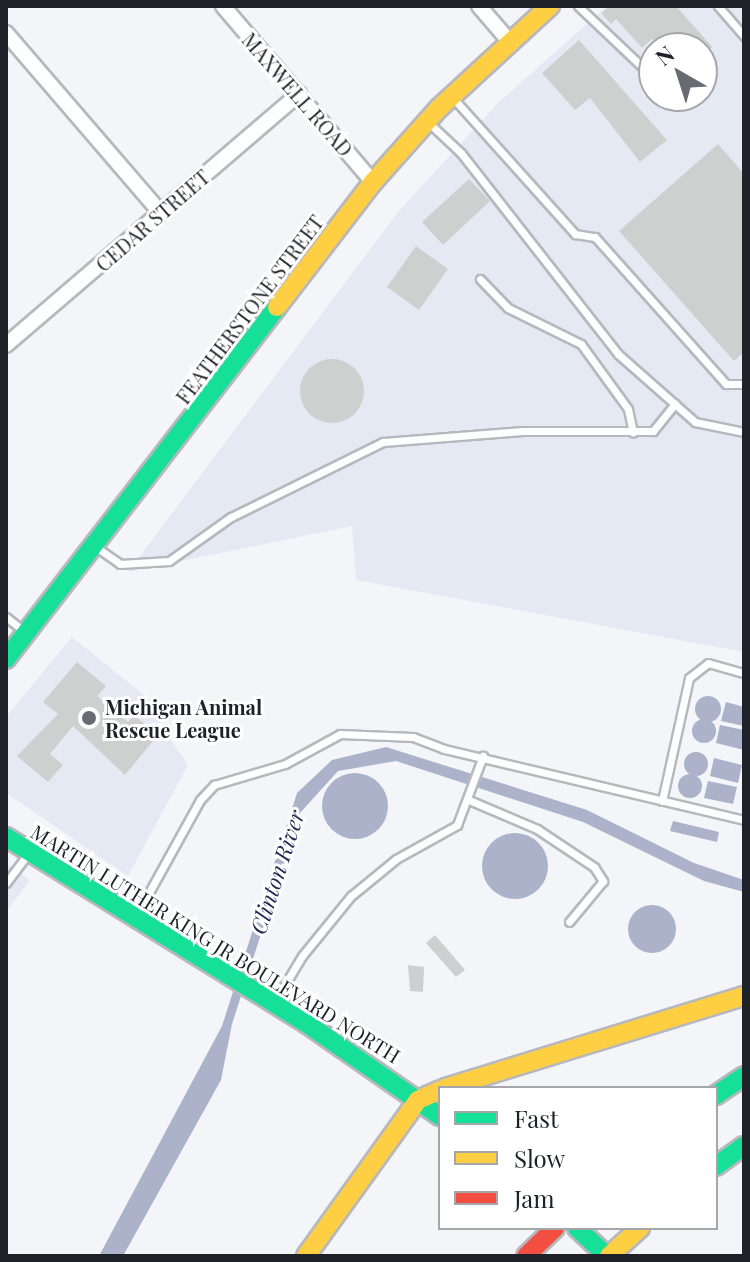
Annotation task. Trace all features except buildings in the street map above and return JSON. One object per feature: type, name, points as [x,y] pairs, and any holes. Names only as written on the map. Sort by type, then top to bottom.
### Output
[{"type":"main road","name":"FEATHERSTONE STREET","points":[[6,659],[373,182],[451,97],[550,6]]},
{"type":"main road","name":"MARTIN LUTHER KING JR BOULEVARD NORTH","points":[[6,837],[271,1001],[438,1115]]},
{"type":"main road","points":[[453,1086],[744,996]]},
{"type":"main road","points":[[718,1094],[744,1076]]},
{"type":"main road","points":[[306,1256],[418,1100],[438,1091]]},
{"type":"main road","points":[[718,1165],[744,1146]]},
{"type":"main road","points":[[527,1255],[553,1230]]},
{"type":"main road","points":[[579,1230],[608,1256],[638,1230]]},
{"type":"street","name":"MAXWELL ROAD","points":[[223,6],[373,182]]},
{"type":"street","points":[[479,6],[510,42]]},
{"type":"street","points":[[6,33],[161,213]]},
{"type":"street","name":"CEDAR STREET","points":[[6,345],[299,94]]},
{"type":"lane","points":[[578,6],[638,63]]},
{"type":"lane","points":[[718,6],[744,36]]},
{"type":"lane","points":[[451,97],[575,234],[595,237],[726,384],[744,384]]},
{"type":"lane","points":[[428,121],[461,153],[618,354],[695,422],[744,432]]},
{"type":"lane","points":[[480,279],[508,308],[581,344],[628,409],[633,432]]},
{"type":"lane","points":[[95,546],[120,564],[169,561],[231,517],[383,442],[523,431],[653,431],[675,404]]},
{"type":"lane","points":[[6,617],[27,634]]},
{"type":"lane","points":[[662,801],[689,678],[708,663],[744,673]]},
{"type":"lane","points":[[136,917],[200,800],[222,779],[285,764],[340,734],[413,737],[744,820]]},
{"type":"lane","points":[[271,1001],[302,956],[351,896],[396,859],[457,825],[469,800],[483,756]]},
{"type":"lane","points":[[469,800],[537,829],[594,867],[603,881],[569,922]]},
{"type":"lane","points":[[6,883],[29,852]]},
{"type":"shaded area","points":[[607,6],[744,6],[744,652],[356,580],[352,526],[128,572],[399,211],[498,103]]},
{"type":"shaded area","points":[[72,637],[160,708],[162,727],[188,765],[128,876],[6,793],[6,717]]},
{"type":"shaded area","points":[[6,863],[30,880],[6,912]]},
{"type":"water","points":[[708,696],[717,700],[721,709],[717,718],[708,722],[699,718],[695,709],[699,700]]},
{"type":"water","points":[[726,702],[744,707],[744,726],[721,721]]},
{"type":"water","points":[[704,719],[713,722],[716,731],[713,740],[704,743],[695,740],[692,731],[695,722]]},
{"type":"water","points":[[720,725],[744,730],[744,750],[716,743]]},
{"type":"water","name":"Clinton River","points":[[386,747],[587,810],[694,863],[744,880],[744,892],[704,881],[583,822],[396,761],[338,771],[300,813],[232,1024],[221,1080],[123,1256],[99,1256],[222,1026],[297,793],[332,760]]},
{"type":"water","points":[[696,752],[705,755],[708,764],[705,773],[696,776],[687,773],[684,764],[687,755]]},
{"type":"water","points":[[714,758],[742,765],[738,783],[710,776]]},
{"type":"water","points":[[355,773],[368,775],[383,788],[388,806],[386,819],[373,834],[355,839],[342,837],[327,824],[322,806],[324,793],[337,778]]},
{"type":"water","points":[[690,774],[698,778],[702,786],[698,794],[690,798],[682,794],[678,786],[682,778]]},
{"type":"water","points":[[708,781],[737,787],[733,804],[704,798]]},
{"type":"water","points":[[673,821],[719,832],[717,842],[670,831]]},
{"type":"water","points":[[515,833],[538,843],[548,866],[538,889],[515,899],[492,889],[482,866],[492,843]]},
{"type":"water","points":[[652,905],[669,912],[676,929],[669,946],[652,953],[635,946],[628,929],[635,912]]},
{"type":"traffic: fast","points":[[6,659],[277,307]]},
{"type":"traffic: fast","points":[[6,837],[306,1023],[438,1115]]},
{"type":"traffic: fast","points":[[718,1094],[744,1076]]},
{"type":"traffic: fast","points":[[718,1165],[744,1146]]},
{"type":"traffic: fast","points":[[579,1230],[607,1256]]},
{"type":"traffic: slow","points":[[277,307],[373,182],[439,108],[550,6]]},
{"type":"traffic: slow","points":[[452,1086],[744,996]]},
{"type":"traffic: slow","points":[[306,1256],[418,1100],[438,1091]]},
{"type":"traffic: slow","points":[[609,1256],[638,1230]]},
{"type":"traffic: jam","points":[[526,1256],[553,1230]]},
{"type":"place","name":"Michigan Animal Rescue League","points":[[89,718]]}]
